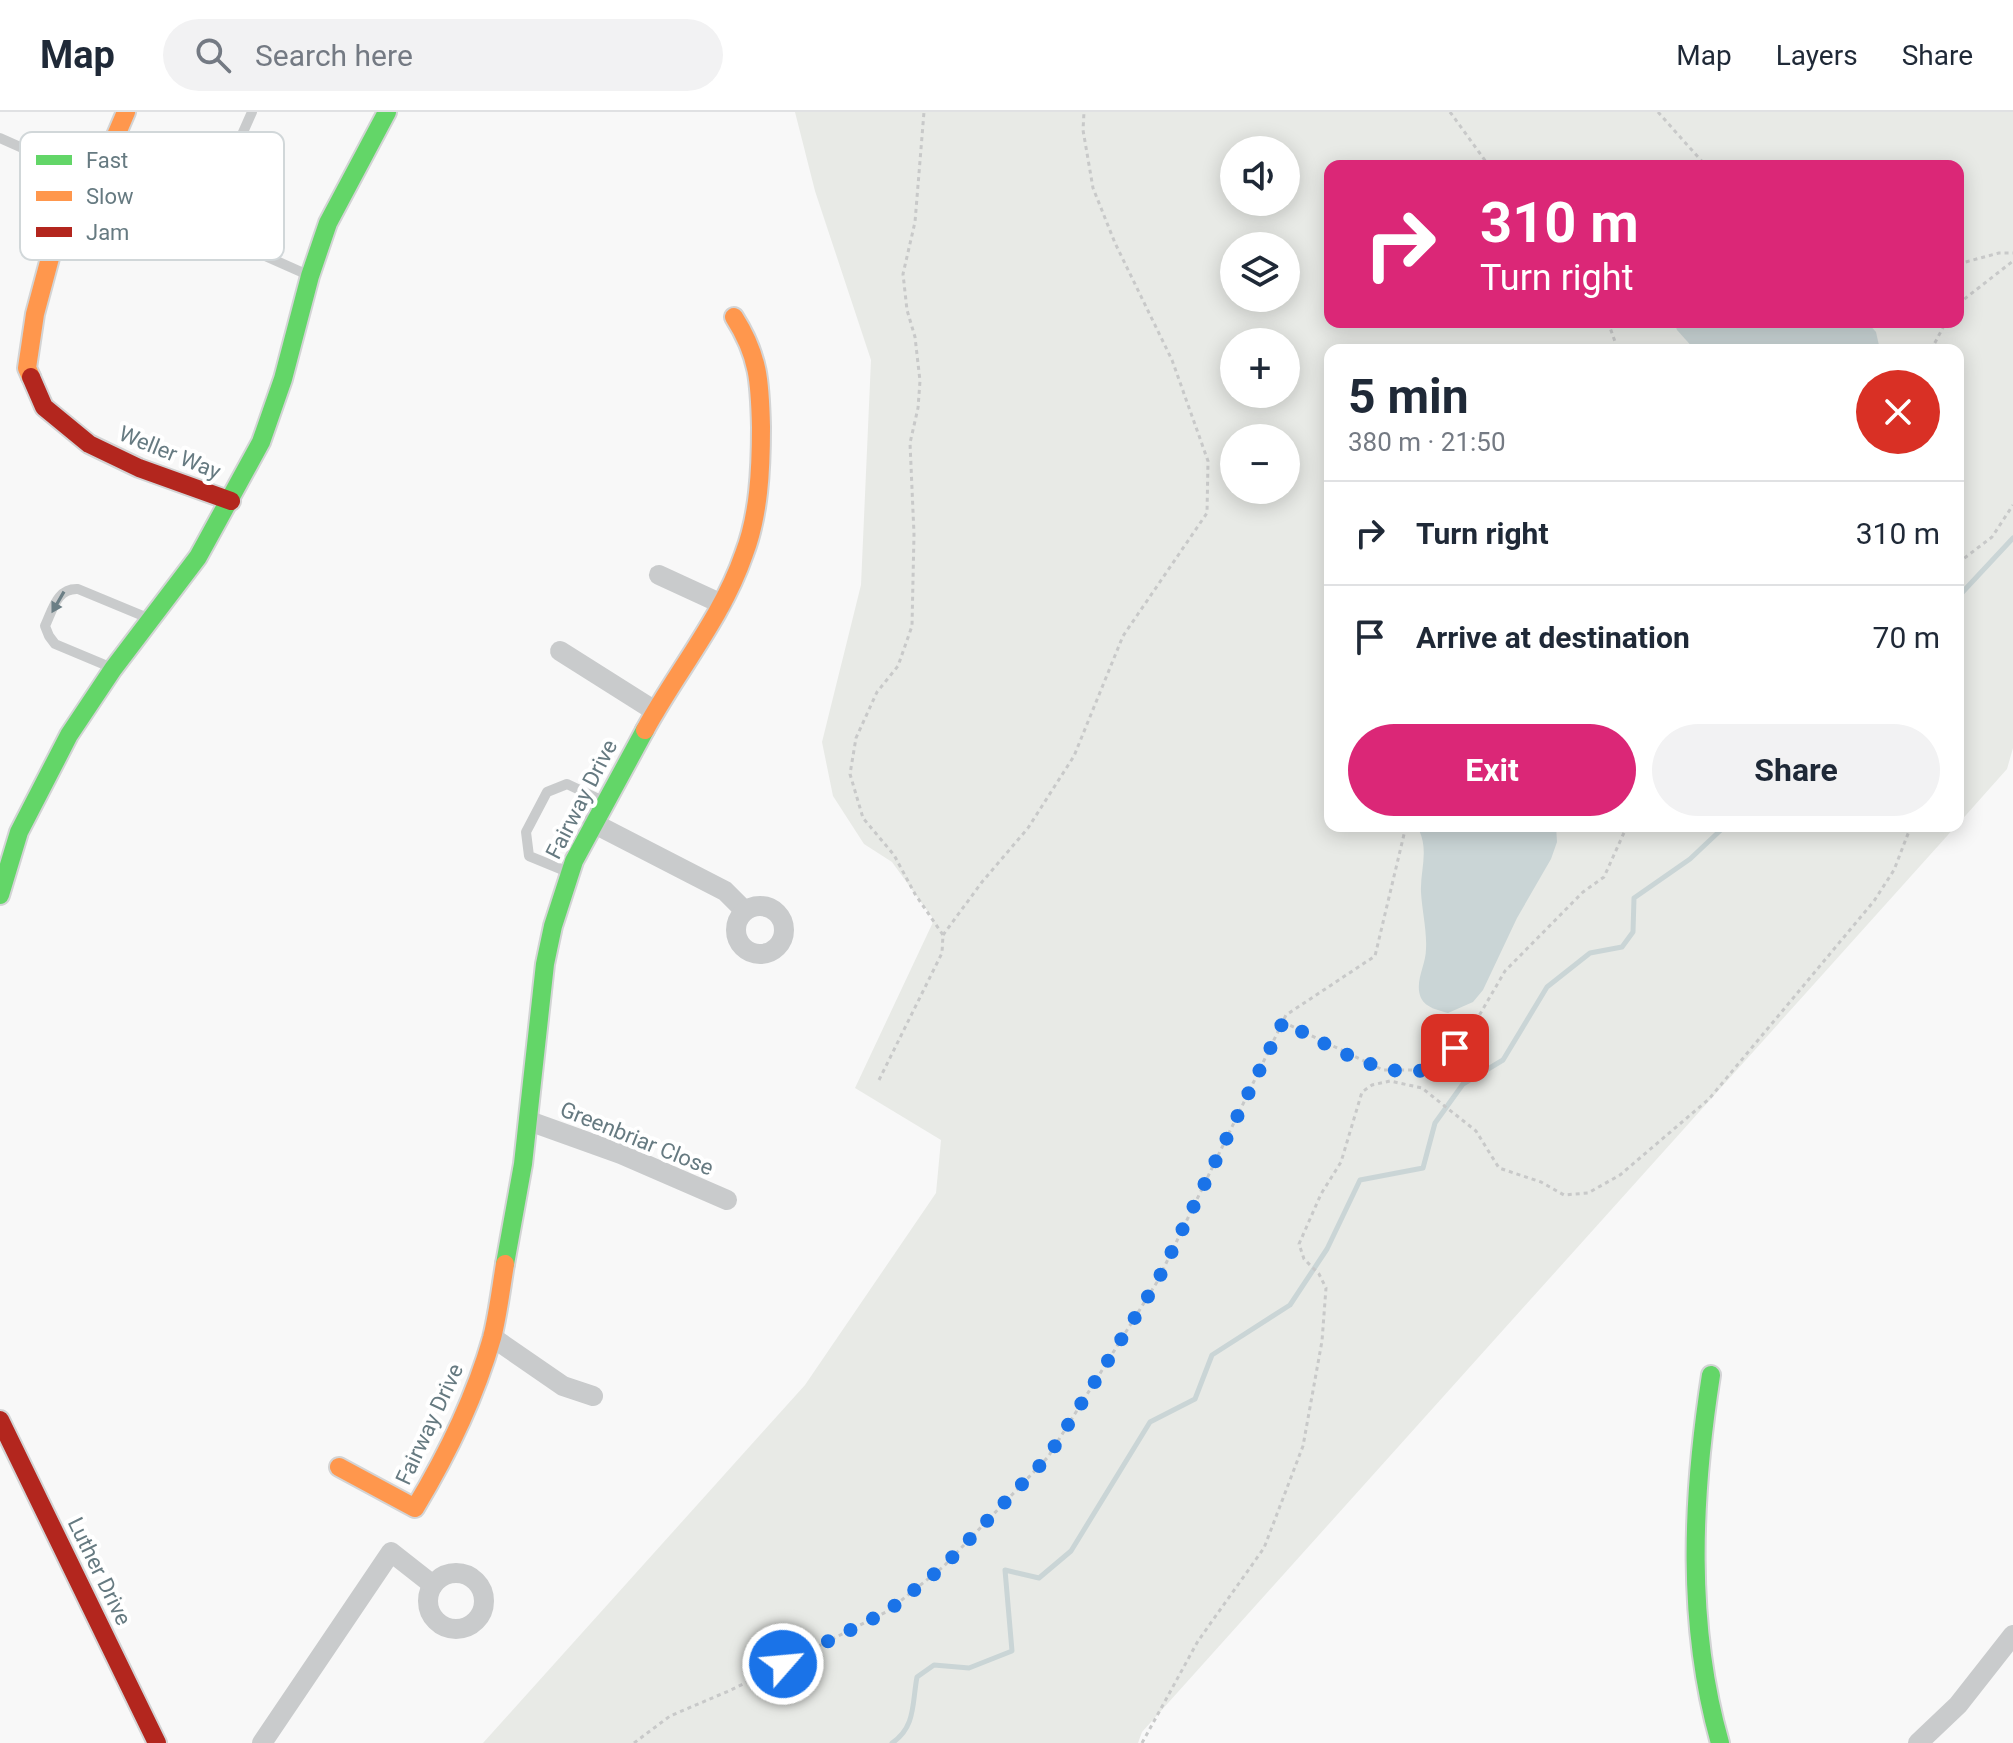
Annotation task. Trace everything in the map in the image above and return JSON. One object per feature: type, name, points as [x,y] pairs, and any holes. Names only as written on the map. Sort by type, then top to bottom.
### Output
[{"type":"street","name":"Weller Way","points":[[117,132],[126,112]]},
{"type":"street","name":"Weller Way","points":[[0,895],[19,832],[69,735],[113,669],[198,557],[231,501],[266,430],[328,223],[354,168],[387,112]]},
{"type":"street","name":"Weller Way","points":[[49,260],[35,314],[27,368],[44,407],[89,444],[139,468],[231,501]]},
{"type":"street","name":"Fairway Drive","points":[[339,1467],[415,1508],[440,1466],[461,1420],[492,1337],[529,1121],[545,964],[570,873],[593,823],[655,711],[722,604],[744,556],[753,526],[762,418],[755,357],[734,317]]},
{"type":"street","points":[[659,575],[722,604]]},
{"type":"street","points":[[560,651],[655,711]]},
{"type":"street","points":[[593,823],[725,891],[744,910]]},
{"type":"street","name":"Greenbriar Close","points":[[529,1121],[621,1154],[727,1200]]},
{"type":"street","points":[[492,1337],[563,1386],[593,1396]]},
{"type":"street","points":[[1711,1375],[1696,1476],[1694,1576],[1709,1692],[1720,1743]]},
{"type":"street","name":"Luther Drive","points":[[0,1420],[157,1743]]},
{"type":"street","points":[[262,1743],[391,1552],[433,1585]]},
{"type":"street","points":[[1918,1743],[1958,1705],[2013,1635]]},
{"type":"lane","points":[[243,132],[252,112]]},
{"type":"lane","points":[[0,138],[20,147]]},
{"type":"lane","points":[[274,260],[310,276]]},
{"type":"lane","points":[[113,669],[55,644],[49,636],[45,626],[61,593],[68,588],[78,589],[150,619]]},
{"type":"lane","points":[[570,873],[529,856],[526,832],[547,792],[567,784],[605,802]]},
{"type":"path","points":[[924,112],[915,222],[903,274],[920,381],[910,443],[914,534],[912,626],[898,666],[877,692],[856,738],[850,774],[863,818],[894,855],[915,894],[943,935]]},
{"type":"path","points":[[879,1080],[942,953],[943,935],[982,882],[1028,828],[1074,756],[1123,636],[1207,513],[1208,461],[1172,360],[1115,243],[1093,188],[1083,130],[1084,112]]},
{"type":"path","points":[[1450,112],[1485,160]]},
{"type":"path","points":[[1658,112],[1701,160]]},
{"type":"path","points":[[1964,262],[1999,253],[2013,253]]},
{"type":"path","points":[[1964,299],[2013,261]]},
{"type":"path","points":[[1964,558],[1992,537],[2013,505]]},
{"type":"path","points":[[634,1743],[670,1716],[731,1690],[888,1611],[943,1567],[1048,1457],[1157,1282],[1286,1015],[1375,956],[1405,832]]},
{"type":"path","points":[[1283,1022],[1383,1070],[1421,1070],[1442,1062],[1469,1033],[1505,971],[1583,892],[1604,877],[1624,832]]},
{"type":"path","points":[[1142,1743],[1198,1641],[1264,1548],[1303,1446],[1322,1341],[1326,1288],[1319,1274],[1304,1259],[1299,1244],[1321,1194],[1341,1162],[1362,1092],[1372,1085],[1396,1082],[1414,1084],[1476,1131],[1499,1168],[1541,1182],[1558,1194],[1588,1193],[1620,1175],[1709,1099],[1874,901],[1894,870],[1909,832]]},
{"type":"path","points":[[1396,1071],[1396,1082]]},
{"type":"shaded area","points":[[795,112],[2013,112],[2013,748],[2007,769],[1964,817],[1964,344],[1324,344],[1324,832],[1951,832],[1142,1732],[1138,1743],[483,1743],[805,1385],[936,1193],[941,1140],[855,1088],[934,920],[892,862],[864,844],[833,796],[822,742],[861,585],[871,360],[815,191]]},
{"type":"shaded area","points":[[1872,328],[1879,344],[1690,344],[1677,330]]},
{"type":"shaded area","points":[[1420,832],[1556,832],[1557,842],[1551,859],[1517,918],[1483,990],[1473,1002],[1448,1013],[1426,1004],[1419,992],[1426,942],[1421,892]]},
{"type":"waterway","points":[[1964,591],[2013,538]]},
{"type":"waterway","points":[[892,1743],[900,1737],[909,1722],[917,1677],[934,1665],[969,1668],[1012,1651],[1005,1570],[1039,1578],[1071,1551],[1150,1422],[1195,1399],[1212,1355],[1290,1305],[1327,1249],[1360,1180],[1423,1168],[1435,1123],[1463,1084],[1503,1060],[1547,987],[1590,953],[1622,947],[1633,932],[1634,898],[1690,859],[1719,832]]},
{"type":"traffic: fast","points":[[0,895],[19,832],[69,735],[113,669],[198,557],[261,442],[283,379],[310,276],[328,223],[387,112]]},
{"type":"traffic: fast","points":[[505,1264],[523,1164],[545,964],[553,926],[574,861],[645,730]]},
{"type":"traffic: fast","points":[[1711,1375],[1697,1513],[1697,1606],[1709,1698],[1720,1743]]},
{"type":"traffic: slow","points":[[117,132],[126,112]]},
{"type":"traffic: slow","points":[[31,377],[27,368],[35,314],[49,260]]},
{"type":"traffic: slow","points":[[645,730],[724,600],[735,578],[753,524],[760,475],[760,397],[749,344],[734,317]]},
{"type":"traffic: slow","points":[[339,1467],[415,1508],[469,1404],[492,1338],[505,1264]]},
{"type":"traffic: jam","points":[[31,377],[44,407],[89,444],[139,468],[231,501]]},
{"type":"traffic: jam","points":[[0,1420],[157,1743]]},
{"type":"route","points":[[783,1664],[888,1611],[943,1567],[1048,1457],[1157,1282],[1283,1022],[1383,1070],[1421,1070],[1442,1062],[1455,1048]]}]
